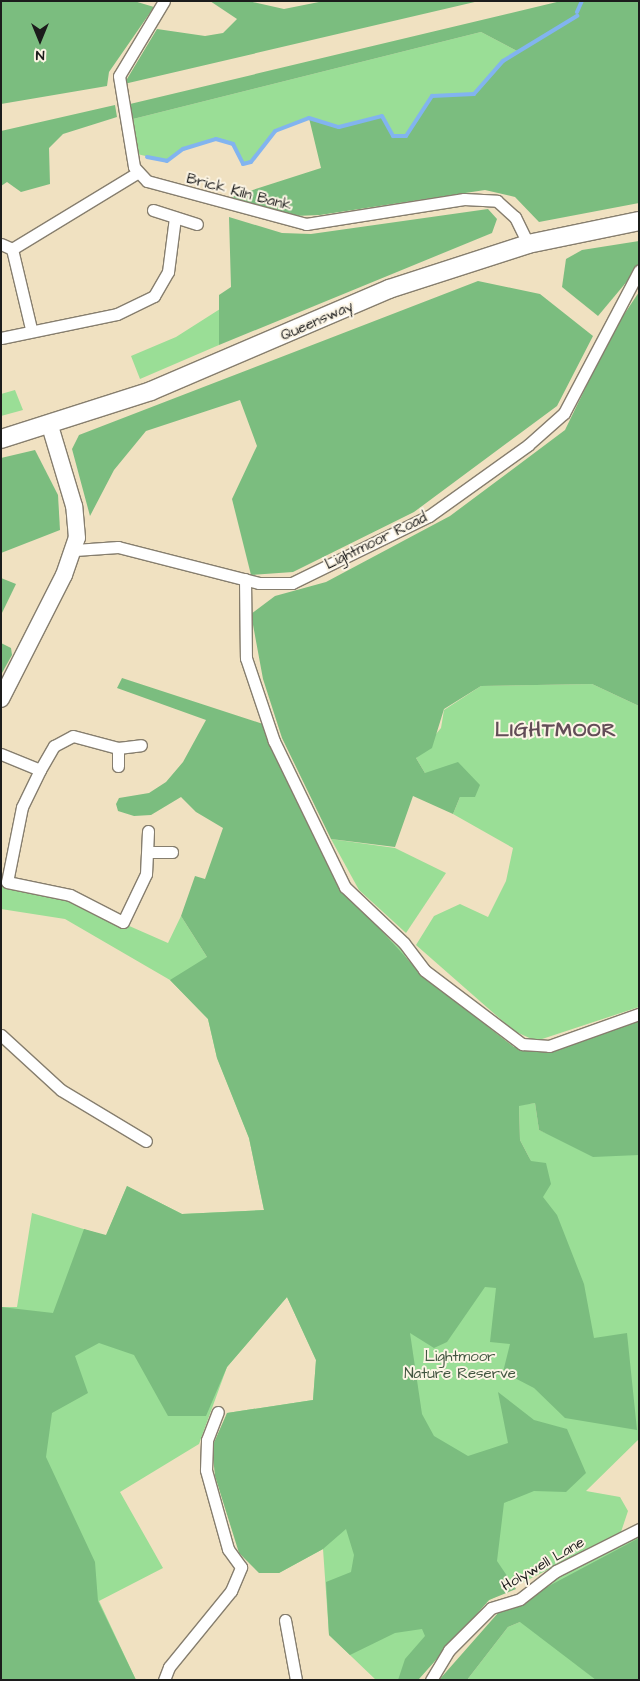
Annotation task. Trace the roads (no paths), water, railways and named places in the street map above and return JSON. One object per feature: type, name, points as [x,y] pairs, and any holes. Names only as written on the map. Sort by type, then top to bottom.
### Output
[{"type":"main road","name":"Queensway","points":[[1,440],[50,426],[210,367],[389,289],[528,244],[639,221]]},
{"type":"street","points":[[31,329],[6,246],[137,173],[119,76],[164,1]]},
{"type":"street","name":"Brick Kiln Bank","points":[[137,173],[178,192],[306,224],[455,201],[497,201],[515,217],[528,244]]},
{"type":"street","points":[[153,210],[197,224]]},
{"type":"street","points":[[1,338],[31,329],[92,321],[154,296],[168,272],[175,217]]},
{"type":"street","name":"Lightmoor Road","points":[[74,550],[118,547],[245,579],[292,583],[429,516],[528,445],[564,413],[639,271]]},
{"type":"street","points":[[1,699],[74,550],[74,506],[50,426]]},
{"type":"street","points":[[245,579],[246,658],[274,740],[345,887],[404,943],[424,970],[522,1044],[549,1046],[639,1014]]},
{"type":"street","points":[[141,745],[118,748],[68,736],[54,746],[22,807],[4,881],[70,895],[123,922],[143,886],[150,852],[148,831]]},
{"type":"street","points":[[118,748],[118,766]]},
{"type":"street","points":[[1,754],[40,770]]},
{"type":"street","points":[[150,852],[172,852]]},
{"type":"street","points":[[1,1035],[62,1090],[146,1141]]},
{"type":"street","points":[[164,1680],[168,1667],[231,1591],[241,1567],[228,1549],[206,1470],[207,1440],[218,1412]]},
{"type":"street","name":"Holywell Lane","points":[[431,1680],[448,1650],[491,1608],[520,1598],[556,1571],[639,1529]]},
{"type":"street","points":[[285,1620],[296,1680]]},
{"type":"waterway","points":[[577,12],[582,1]]},
{"type":"waterway","points":[[147,157],[167,161],[183,149],[216,139],[233,144],[243,164],[251,162],[275,131],[309,118],[339,127],[382,116],[393,136],[406,136],[432,96],[474,94],[503,61],[577,16]]},
{"type":"district","name":"LIGHTMOOR","points":[[556,730]]},
{"type":"park label","name":"Lightmoor Nature Reserve","points":[[460,1364]]}]
